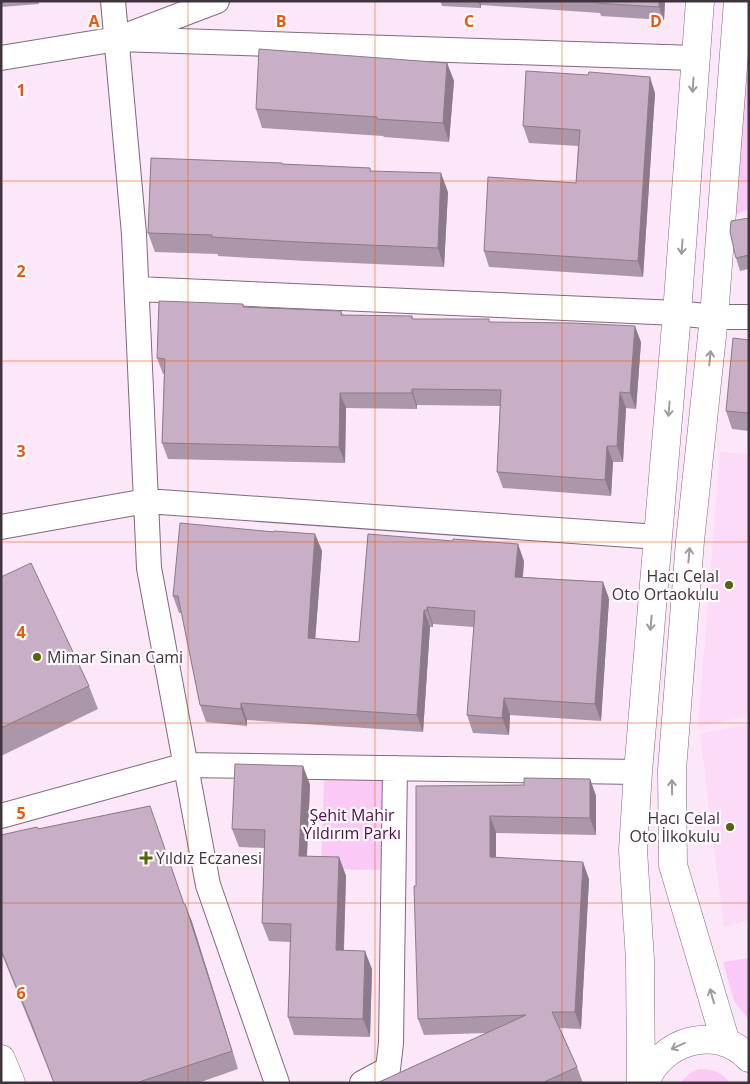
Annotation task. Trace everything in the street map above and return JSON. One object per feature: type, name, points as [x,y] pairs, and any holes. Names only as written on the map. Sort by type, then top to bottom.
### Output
[{"type":"main road","points":[[643,1083],[640,960],[633,850],[677,313],[700,1]]},
{"type":"main road","points":[[738,1],[714,317],[690,540],[672,770],[673,865],[737,1046],[749,1058]]},
{"type":"main road","points":[[643,1083],[655,1064],[669,1050],[687,1042],[706,1039],[737,1046]]},
{"type":"main road","points":[[1,1059],[11,1083]]},
{"type":"street","points":[[113,1],[134,234],[149,568],[208,885],[277,1083]]},
{"type":"street","points":[[1,58],[117,38],[217,1]]},
{"type":"street","points":[[117,38],[695,58]]},
{"type":"street","points":[[137,289],[677,313],[714,317],[749,317]]},
{"type":"street","points":[[1,527],[146,501],[658,537]]},
{"type":"street","points":[[1,816],[186,765],[638,772]]},
{"type":"street","points":[[362,1083],[388,1069],[391,1043],[395,768]]},
{"type":"shaded area","name":"Hacı Celal Oto Ortaokulu","points":[[720,452],[749,454],[749,716],[698,727]]},
{"type":"shaded area","name":"Hacı Celal Oto İlkokulu","points":[[749,724],[749,920],[724,927],[700,734]]},
{"type":"green space","points":[[749,77],[749,209],[733,216],[742,80]]},
{"type":"green space","name":"Şehit Mahir Yıldırım Parkı","points":[[324,780],[384,780],[382,870],[321,869]]},
{"type":"green space","points":[[749,958],[749,1020],[734,1001],[723,962]]},
{"type":"green space","points":[[699,1069],[716,1072],[724,1076],[730,1083],[680,1083],[690,1073]]},
{"type":"building","points":[[596,1],[659,1],[659,7],[596,3]]},
{"type":"building","points":[[259,49],[447,63],[443,123],[256,109]]},
{"type":"building","points":[[526,71],[588,75],[589,72],[650,77],[638,261],[484,251],[488,177],[576,183],[580,130],[523,126]]},
{"type":"building","points":[[151,158],[282,163],[370,168],[370,171],[441,173],[438,248],[148,233]]},
{"type":"building","points":[[749,218],[749,255],[736,258],[730,232],[731,221]]},
{"type":"building","points":[[159,301],[243,304],[243,307],[341,311],[341,315],[412,316],[412,319],[489,319],[489,322],[635,326],[630,393],[620,392],[617,446],[607,446],[605,480],[497,472],[501,390],[412,389],[412,393],[340,393],[339,447],[162,443],[165,359],[157,358]]},
{"type":"building","points":[[733,338],[749,340],[749,413],[726,411]]},
{"type":"building","points":[[180,523],[315,534],[308,638],[359,642],[368,534],[518,544],[515,577],[603,582],[595,704],[504,698],[502,718],[467,715],[475,611],[427,607],[427,610],[424,610],[417,715],[241,703],[241,709],[200,705],[178,596],[173,596]]},
{"type":"building","name":"Mimar Sinan Cami","points":[[31,563],[89,686],[1,728],[1,577]]},
{"type":"building","points":[[235,764],[303,766],[299,856],[339,857],[336,950],[365,951],[363,1019],[288,1017],[291,924],[262,923],[265,830],[232,829]]},
{"type":"building","points":[[524,778],[590,779],[590,818],[490,816],[490,857],[583,862],[575,1012],[552,1012],[577,1067],[542,1083],[377,1083],[526,1015],[418,1019],[414,886],[416,886],[416,786],[524,785]]},
{"type":"building","points":[[150,806],[185,904],[232,1051],[136,1083],[54,1083],[1,950],[1,835]]},
{"type":"place","name":"Hacı Celal Oto Ortaokulu","points":[[729,585]]},
{"type":"place","name":"Mimar Sinan Cami","points":[[37,657]]},
{"type":"place","name":"Hacı Celal Oto İlkokulu","points":[[730,827]]},
{"type":"place","name":"Yıldız Eczanesi","points":[[146,858]]}]
